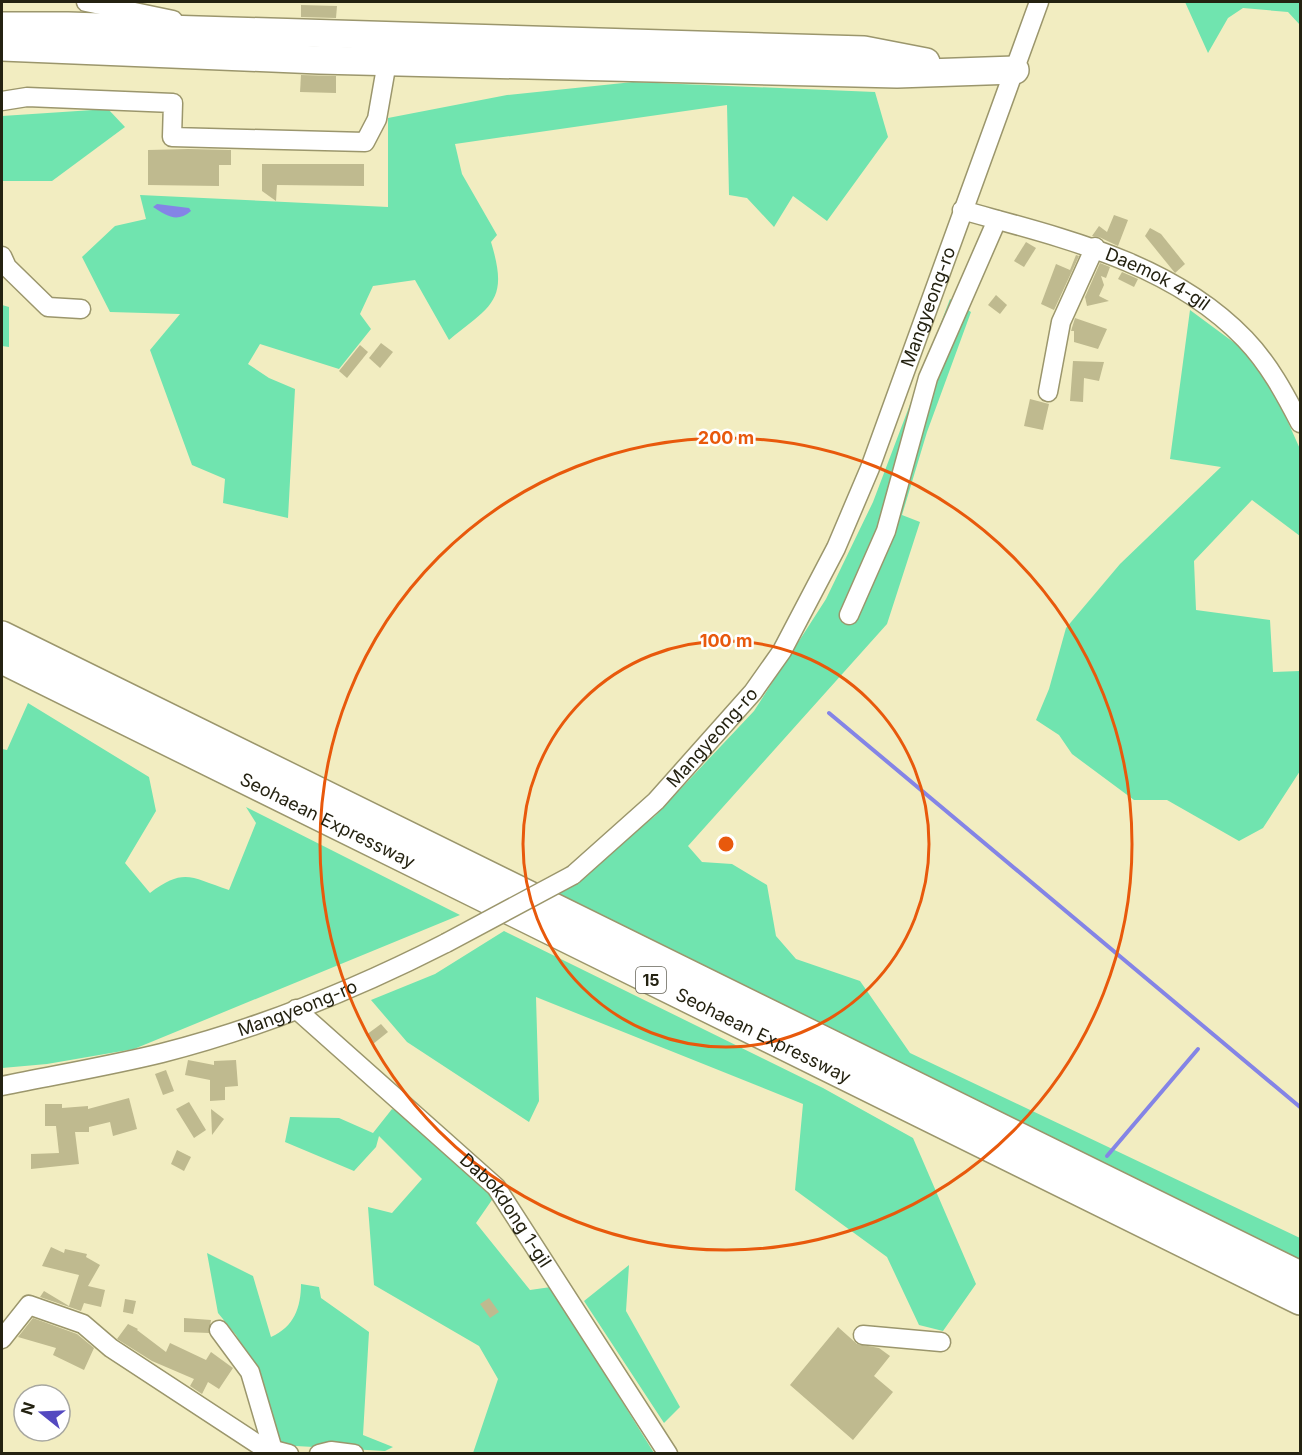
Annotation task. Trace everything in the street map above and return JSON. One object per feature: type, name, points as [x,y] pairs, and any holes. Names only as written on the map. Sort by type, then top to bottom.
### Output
[{"type":"highway","points":[[2,26],[864,50],[975,70]]},
{"type":"highway","points":[[2,47],[387,62],[897,74],[1015,70]]},
{"type":"highway","name":"Seohaean Expressway","points":[[2,635],[1300,1275]]},
{"type":"highway","name":"Seohaean Expressway","points":[[2,660],[1300,1301]]},
{"type":"street","points":[[86,2],[233,32]]},
{"type":"street","name":"Mangyeong-ro","points":[[2,1086],[163,1052],[296,1010],[387,973],[573,875],[656,801],[753,692],[782,651],[836,549],[870,468],[1039,2]]},
{"type":"street","points":[[2,101],[27,97],[173,103],[172,137],[365,142],[377,119],[387,62]]},
{"type":"street","name":"Daemok 4-gil","points":[[962,210],[1095,247],[1155,275],[1211,309],[1246,340],[1277,380],[1300,423]]},
{"type":"street","points":[[849,615],[886,531],[928,378],[997,220]]},
{"type":"street","points":[[1048,392],[1061,322],[1095,247]]},
{"type":"street","points":[[2,256],[13,273],[48,307],[81,309]]},
{"type":"street","name":"Dabokdong 1-gil","points":[[296,1010],[496,1187],[668,1454]]},
{"type":"street","points":[[2,1339],[29,1305],[83,1324],[111,1348],[262,1447],[281,1452]]},
{"type":"street","points":[[219,1330],[250,1372],[281,1452]]},
{"type":"street","points":[[863,1335],[941,1342]]},
{"type":"street","points":[[319,1454],[331,1451],[354,1454]]},
{"type":"green space","points":[[1185,2],[1300,2],[1300,25],[1288,12],[1243,8],[1228,18],[1208,53]]},
{"type":"green space","points":[[633,82],[875,92],[888,137],[827,221],[793,196],[774,227],[747,198],[729,195],[727,105],[455,144],[462,174],[497,235],[491,242],[498,277],[493,300],[486,309],[449,340],[415,280],[373,286],[360,314],[371,329],[339,369],[260,344],[248,364],[269,378],[295,389],[288,518],[223,503],[225,479],[192,465],[150,350],[180,314],[110,312],[82,257],[115,226],[146,219],[140,195],[388,207],[388,118],[507,95]]},
{"type":"green space","points":[[108,109],[125,127],[52,181],[2,181],[2,116]]},
{"type":"green space","points":[[950,299],[971,312],[927,432],[902,515],[920,522],[887,624],[688,846],[702,862],[732,864],[767,885],[776,936],[796,959],[860,981],[910,1053],[1300,1238],[1300,1264],[553,898],[655,816],[754,711],[826,599],[873,502]]},
{"type":"green space","points":[[2,305],[9,307],[9,347],[2,346]]},
{"type":"green space","points":[[1190,310],[1240,347],[1275,393],[1300,449],[1300,536],[1252,500],[1194,561],[1196,610],[1270,620],[1273,672],[1300,671],[1300,771],[1263,828],[1239,841],[1167,800],[1134,800],[1072,754],[1059,735],[1036,720],[1049,689],[1066,628],[1120,564],[1221,467],[1170,459]]},
{"type":"green space","points":[[28,703],[149,777],[156,811],[125,863],[150,893],[180,877],[197,879],[229,890],[256,823],[246,807],[460,915],[134,1049],[47,1064],[2,1068],[2,749],[7,750]]},
{"type":"green space","points":[[504,931],[823,1088],[913,1138],[976,1284],[943,1331],[919,1325],[887,1257],[795,1190],[803,1104],[536,997],[539,1101],[529,1122],[407,1042],[371,1000],[435,974]]},
{"type":"green space","points":[[392,1109],[405,1114],[494,1197],[476,1223],[530,1290],[551,1287],[654,1453],[473,1453],[498,1379],[479,1346],[374,1285],[368,1207],[392,1213],[422,1179],[379,1136],[376,1147],[354,1171],[285,1142],[290,1117],[339,1118],[373,1133]]},
{"type":"green space","points":[[207,1253],[253,1276],[271,1337],[285,1328],[295,1315],[300,1301],[301,1284],[319,1287],[321,1298],[369,1332],[363,1435],[393,1447],[385,1451],[278,1445],[263,1383],[236,1335],[218,1313]]},
{"type":"green space","points":[[629,1265],[626,1311],[680,1407],[664,1423],[584,1301]]},
{"type":"shaded area","points":[[157,204],[189,208],[191,211],[181,217],[172,217],[153,207]]},
{"type":"building","points":[[301,5],[337,6],[336,18],[301,17]]},
{"type":"building","points":[[301,75],[336,76],[336,93],[300,92]]},
{"type":"building","points":[[148,150],[231,150],[231,165],[219,165],[219,186],[148,185]]},
{"type":"building","points":[[262,164],[364,164],[364,186],[277,185],[276,201],[262,191]]},
{"type":"building","points":[[1114,215],[1128,220],[1118,246],[1092,236],[1099,226],[1107,232]]},
{"type":"building","points":[[1150,228],[1161,234],[1185,264],[1175,273],[1145,236]]},
{"type":"building","points":[[1026,242],[1036,248],[1024,267],[1014,261]]},
{"type":"building","points":[[1076,255],[1079,256],[1054,310],[1041,304],[1056,264],[1070,270]]},
{"type":"building","points":[[1100,263],[1110,267],[1106,278],[1101,276],[1104,285],[1099,296],[1109,301],[1087,306],[1085,297]]},
{"type":"building","points":[[1122,272],[1138,279],[1134,287],[1118,279]]},
{"type":"building","points":[[996,295],[1007,305],[1000,314],[988,305]]},
{"type":"building","points":[[1075,318],[1107,329],[1098,349],[1074,342],[1074,331],[1071,331]]},
{"type":"building","points":[[381,343],[393,352],[380,368],[369,358]]},
{"type":"building","points":[[360,345],[368,352],[347,378],[339,371]]},
{"type":"building","points":[[1073,361],[1104,362],[1099,381],[1084,378],[1083,402],[1070,401]]},
{"type":"building","points":[[1030,399],[1049,404],[1043,430],[1024,426]]},
{"type":"building","points":[[381,1024],[388,1032],[373,1044],[366,1035]]},
{"type":"building","points":[[188,1060],[214,1065],[214,1061],[236,1060],[238,1086],[225,1087],[225,1100],[210,1101],[210,1080],[185,1075]]},
{"type":"building","points":[[166,1070],[174,1091],[163,1095],[155,1074]]},
{"type":"building","points":[[129,1098],[137,1129],[113,1136],[110,1122],[89,1127],[89,1132],[75,1132],[79,1164],[31,1169],[31,1154],[59,1153],[56,1126],[45,1126],[45,1104],[62,1104],[62,1108],[88,1106],[88,1109]]},
{"type":"building","points":[[189,1102],[206,1130],[194,1138],[176,1109]]},
{"type":"building","points":[[211,1109],[224,1119],[212,1135]]},
{"type":"building","points":[[177,1150],[191,1157],[184,1171],[171,1164]]},
{"type":"building","points":[[51,1247],[64,1253],[65,1249],[87,1254],[86,1257],[100,1265],[88,1286],[105,1290],[101,1307],[84,1303],[81,1311],[40,1297],[44,1291],[69,1306],[79,1275],[42,1266]]},
{"type":"building","points":[[489,1298],[499,1312],[490,1318],[480,1304]]},
{"type":"building","points":[[125,1299],[136,1301],[133,1314],[123,1312]]},
{"type":"building","points":[[33,1318],[77,1334],[94,1348],[84,1370],[53,1355],[56,1348],[18,1337]]},
{"type":"building","points":[[184,1318],[211,1320],[209,1333],[184,1332]]},
{"type":"building","points":[[128,1324],[138,1329],[166,1352],[170,1343],[206,1360],[211,1352],[233,1368],[219,1389],[208,1382],[202,1394],[190,1386],[194,1379],[152,1361],[117,1339]]},
{"type":"building","points":[[838,1327],[857,1344],[879,1348],[890,1356],[874,1376],[893,1392],[853,1440],[790,1385]]},
{"type":"waterway","points":[[829,713],[1300,1107]]},
{"type":"waterway","points":[[1107,1156],[1198,1049]]}]
